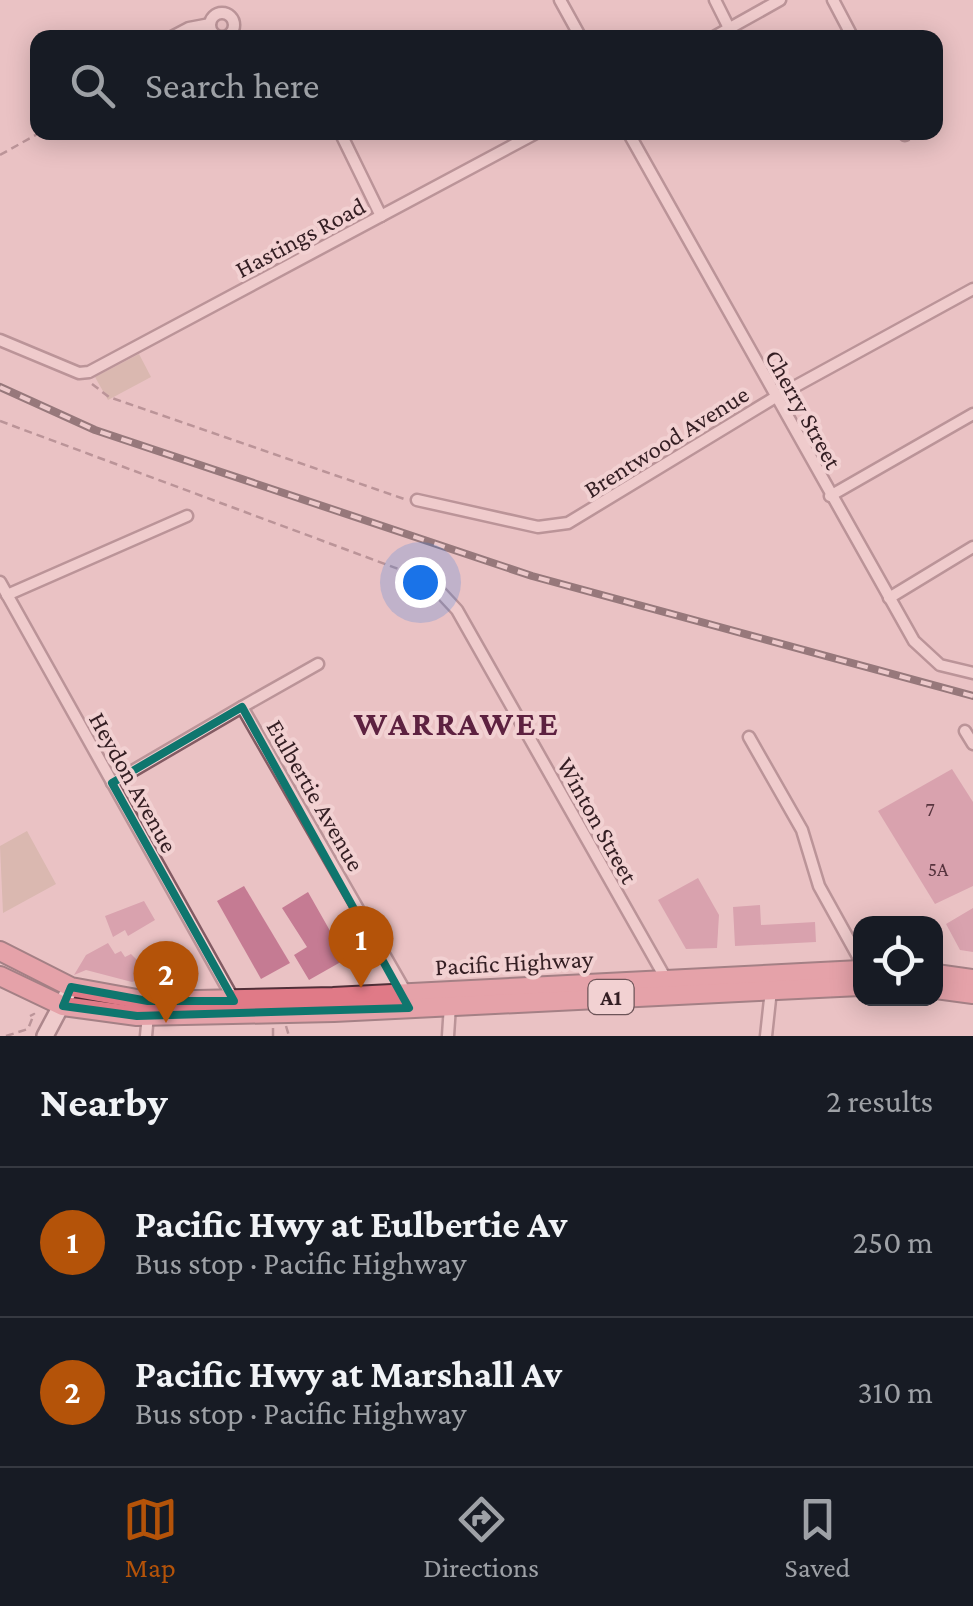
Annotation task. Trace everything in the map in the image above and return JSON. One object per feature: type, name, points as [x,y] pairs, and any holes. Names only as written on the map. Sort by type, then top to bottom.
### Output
[{"type":"highway","name":"Pacific Highway","points":[[0,951],[30,970],[70,987],[148,1001],[408,1000],[450,1006],[853,986]]},
{"type":"highway","name":"Pacific Highway","points":[[0,976],[63,1006],[148,1016],[853,970]]},
{"type":"highway","points":[[943,975],[973,979]]},
{"type":"highway","points":[[943,989],[973,994]]},
{"type":"main road","points":[[45,1036],[70,987]]},
{"type":"street","points":[[560,0],[576,30]]},
{"type":"street","points":[[714,0],[729,28]]},
{"type":"street","points":[[726,30],[780,0]]},
{"type":"street","points":[[833,0],[849,30]]},
{"type":"street","points":[[226,14],[234,3]]},
{"type":"street","points":[[184,30],[210,24],[217,14],[226,14],[234,23],[230,30]]},
{"type":"street","points":[[210,24],[213,30]]},
{"type":"street","points":[[344,140],[382,216]]},
{"type":"street","name":"Hastings Road","points":[[79,374],[109,362],[523,140]]},
{"type":"street","name":"Cherry Street","points":[[632,140],[774,398],[921,652],[940,665],[973,673]]},
{"type":"street","name":"Brentwood Avenue","points":[[417,500],[538,527],[568,523],[774,398],[973,289]]},
{"type":"street","points":[[0,340],[79,374]]},
{"type":"street","points":[[830,496],[973,414]]},
{"type":"street","points":[[7,595],[186,516]]},
{"type":"street","points":[[889,598],[973,547]]},
{"type":"street","name":"Winton Street","points":[[430,581],[458,610],[666,980]]},
{"type":"street","name":"Heydon Avenue","points":[[0,582],[234,1000]]},
{"type":"street","name":"Eulbertie Avenue","points":[[112,783],[318,664]]},
{"type":"street","name":"Eulbertie Avenue","points":[[242,707],[408,1000]]},
{"type":"street","points":[[966,731],[973,744]]},
{"type":"street","points":[[750,737],[802,830],[820,886],[853,947]]},
{"type":"street","points":[[766,1036],[772,989]]},
{"type":"street","points":[[448,1036],[450,1006]]},
{"type":"street","points":[[146,1036],[148,1016]]},
{"type":"path","points":[[0,156],[30,138]]},
{"type":"path","points":[[79,374],[109,397],[402,501],[417,500]]},
{"type":"path","points":[[0,421],[430,581]]},
{"type":"path","points":[[6,1036],[28,1029],[34,1014],[30,1016]]},
{"type":"path","points":[[286,1024],[288,1036]]},
{"type":"path","points":[[273,1036],[274,1025]]},
{"type":"highlighted area","points":[[242,707],[409,1008],[137,1016],[63,1006],[71,987],[148,1001],[234,1001],[112,783]]},
{"type":"shaded area","points":[[139,354],[151,377],[108,400],[95,377]]},
{"type":"shaded area","points":[[27,831],[56,884],[3,913],[0,846]]},
{"type":"building","points":[[952,769],[973,802],[973,886],[935,904],[878,811]]},
{"type":"building","points":[[698,878],[719,915],[717,948],[686,949],[658,900]]},
{"type":"building","points":[[244,886],[290,963],[261,979],[217,901]]},
{"type":"building","points":[[308,892],[346,959],[309,980],[294,955],[307,947],[282,908]]},
{"type":"building","points":[[144,901],[155,920],[128,936],[125,930],[113,937],[105,916]]},
{"type":"building","points":[[760,905],[761,925],[815,922],[816,942],[735,946],[733,907]]},
{"type":"building","points":[[973,908],[973,952],[960,950],[946,924]]},
{"type":"building","points":[[108,943],[115,954],[131,954],[139,962],[162,949],[173,971],[168,974],[172,980],[163,985],[150,976],[132,982],[86,970],[74,975],[86,955]]},
{"type":"railway","points":[[0,387],[95,430],[532,576],[973,696]]},
{"type":"place","name":"Pacific Hwy at Eulbertie Av","points":[[361,988]]},
{"type":"place","name":"Pacific Hwy at Marshall Av","points":[[166,1023]]},
{"type":"district","name":"WARRAWEE","points":[[457,723]]}]
